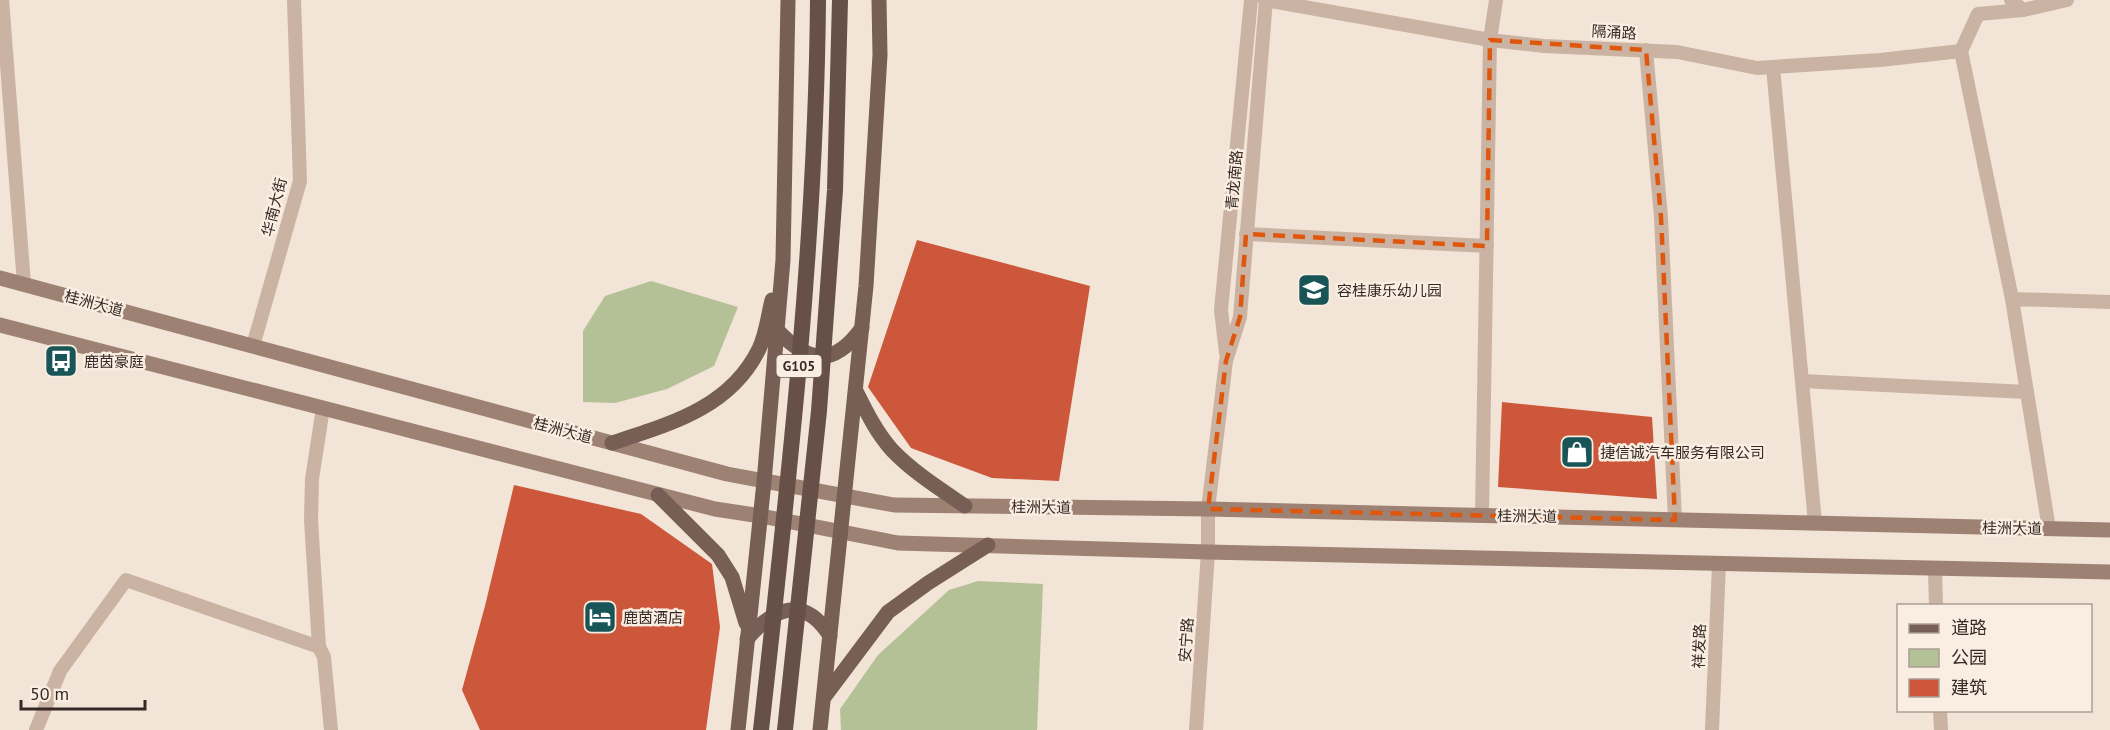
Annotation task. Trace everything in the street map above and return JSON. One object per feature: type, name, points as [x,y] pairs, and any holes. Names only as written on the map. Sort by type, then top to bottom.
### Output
[{"type":"highway","name":"G105","points":[[761,730],[786,504],[807,269],[818,0]]},
{"type":"highway","name":"G105","points":[[785,730],[819,411],[835,190],[840,0]]},
{"type":"main road","points":[[738,730],[761,516],[783,260],[788,0]]},
{"type":"main road","points":[[820,730],[862,328],[880,55],[879,0]]},
{"type":"main road","points":[[612,443],[698,411],[739,381],[759,348],[783,260]]},
{"type":"main road","name":"桂洲大道","points":[[0,278],[727,474],[894,505],[1208,509],[2110,530]]},
{"type":"main road","points":[[0,325],[715,509],[898,543],[1935,570],[2110,572]]},
{"type":"main road","points":[[777,330],[792,346],[811,355],[824,357],[840,351],[853,341],[862,328]]},
{"type":"main road","points":[[856,390],[873,424],[892,450],[920,474],[965,506]]},
{"type":"main road","points":[[658,495],[718,555],[732,577],[748,635]]},
{"type":"main road","points":[[823,699],[888,612],[928,583],[988,545]]},
{"type":"main road","points":[[748,635],[761,623],[779,612],[792,609],[815,618],[830,636]]},
{"type":"street","points":[[2,0],[24,284]]},
{"type":"street","name":"华南大街","points":[[253,346],[300,181],[294,0]]},
{"type":"street","name":"青龙南路","points":[[1226,361],[1221,310],[1251,0]]},
{"type":"street","name":"青龙南路","points":[[1208,552],[1208,509],[1226,361],[1240,316],[1266,0]]},
{"type":"street","name":"隔涌路","points":[[1266,0],[1490,40],[1544,46],[1677,52],[1757,68],[1880,60],[1961,51]]},
{"type":"street","points":[[1482,515],[1490,40],[1496,0]]},
{"type":"street","points":[[2012,0],[2023,10]]},
{"type":"street","points":[[2049,529],[2012,299],[1961,51],[1978,14],[2023,10],[2067,0]]},
{"type":"street","points":[[1646,50],[1661,217],[1675,520]]},
{"type":"street","points":[[1773,67],[1815,523]]},
{"type":"street","points":[[1246,234],[1487,246]]},
{"type":"street","points":[[2012,299],[2110,302]]},
{"type":"street","points":[[1802,381],[2027,392]]},
{"type":"street","points":[[323,408],[312,479],[311,520],[319,647],[324,657],[331,730]]},
{"type":"street","name":"安宁路","points":[[1196,730],[1208,552]]},
{"type":"street","name":"祥发路","points":[[1712,730],[1719,564]]},
{"type":"street","points":[[1935,570],[1936,604]]},
{"type":"street","points":[[36,730],[60,671],[126,580],[319,647]]},
{"type":"street","points":[[1940,712],[1941,730]]},
{"type":"highlighted area","points":[[1490,40],[1646,50],[1661,217],[1675,520],[1208,509],[1226,361],[1240,317],[1246,234],[1487,246]]},
{"type":"green space","points":[[651,281],[738,307],[714,366],[667,389],[615,403],[583,402],[583,331],[605,296]]},
{"type":"green space","points":[[978,581],[1043,584],[1037,730],[841,730],[840,709],[878,655],[949,590]]},
{"type":"building","points":[[917,240],[1090,286],[1059,481],[992,478],[911,448],[868,387]]},
{"type":"building","name":"捷信诚汽车服务有限公司","points":[[1502,402],[1652,417],[1657,499],[1498,487]]},
{"type":"building","name":"鹿茵酒店","points":[[514,485],[641,514],[712,564],[720,627],[706,730],[480,730],[462,690]]},
{"type":"place","name":"容桂康乐幼儿园","points":[[1314,290]]},
{"type":"place","name":"鹿茵豪庭","points":[[61,361]]},
{"type":"place","name":"捷信诚汽车服务有限公司","points":[[1577,452]]},
{"type":"place","name":"鹿茵酒店","points":[[600,617]]}]
